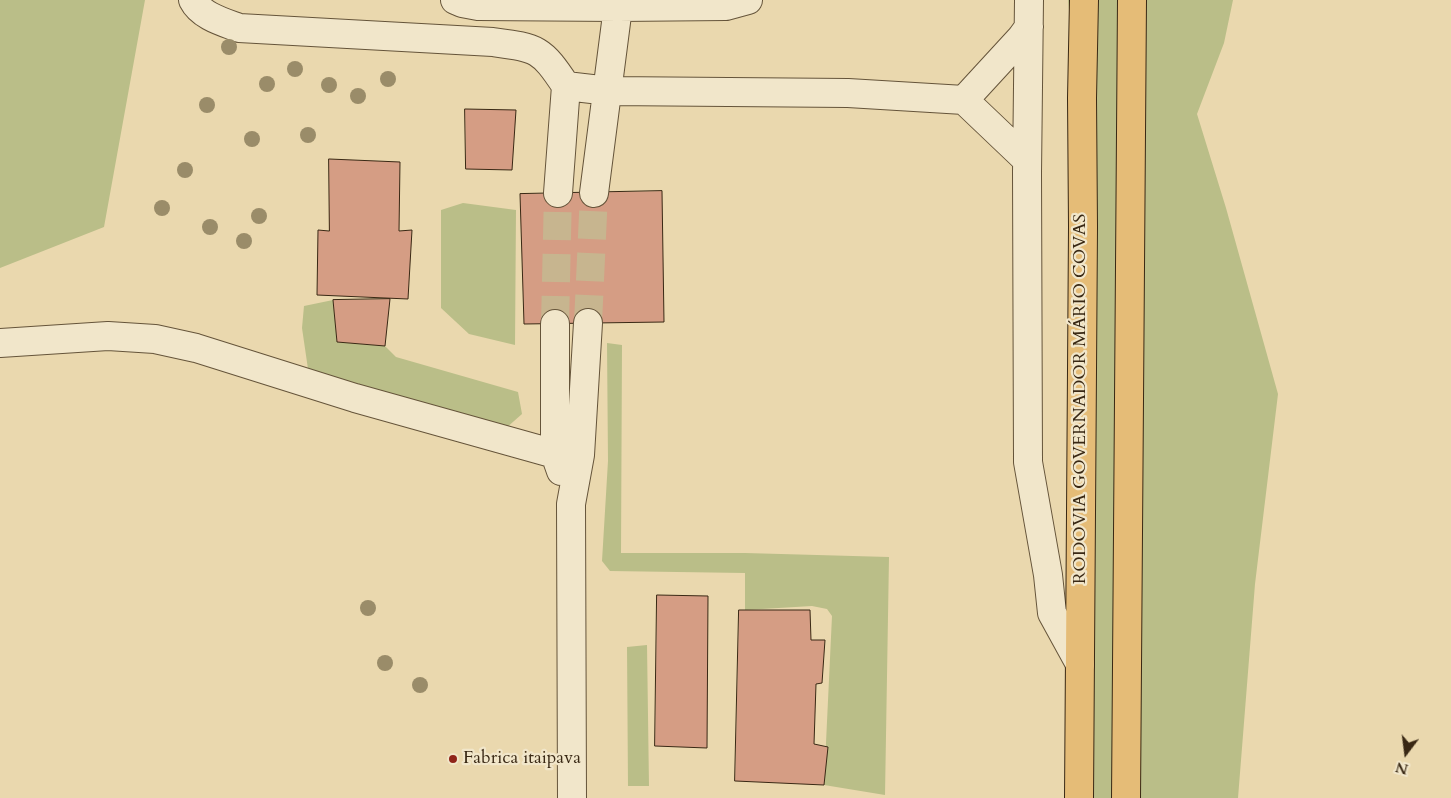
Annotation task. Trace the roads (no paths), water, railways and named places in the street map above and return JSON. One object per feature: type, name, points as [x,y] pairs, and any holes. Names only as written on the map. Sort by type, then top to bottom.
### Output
[{"type":"highway","name":"RODOVIA GOVERNADOR MÁRIO COVAS","points":[[1079,798],[1084,0]]},
{"type":"highway","points":[[1126,798],[1132,0]]},
{"type":"lane","points":[[193,0],[196,5],[214,19],[239,28],[493,42],[524,46],[538,52],[550,61],[566,86],[558,194]]},
{"type":"lane","points":[[455,0],[478,6],[618,7],[726,6],[748,0]]},
{"type":"lane","points":[[1029,0],[1027,160],[1028,462],[1048,575],[1052,613],[1080,664]]},
{"type":"lane","points":[[594,193],[609,90],[618,7]]},
{"type":"lane","points":[[964,100],[1029,27]]},
{"type":"lane","points":[[566,86],[609,90],[848,94],[964,100],[1027,160]]},
{"type":"lane","points":[[567,455],[588,323]]},
{"type":"lane","points":[[556,324],[571,504],[572,798]]},
{"type":"lane","points":[[0,344],[108,336],[155,338],[196,348],[355,398],[567,455]]},
{"type":"tunnel","points":[[555,324],[558,193]]},
{"type":"tunnel","points":[[588,323],[594,193]]},
{"type":"place","name":"Fabrica itaipava","points":[[453,759]]}]
